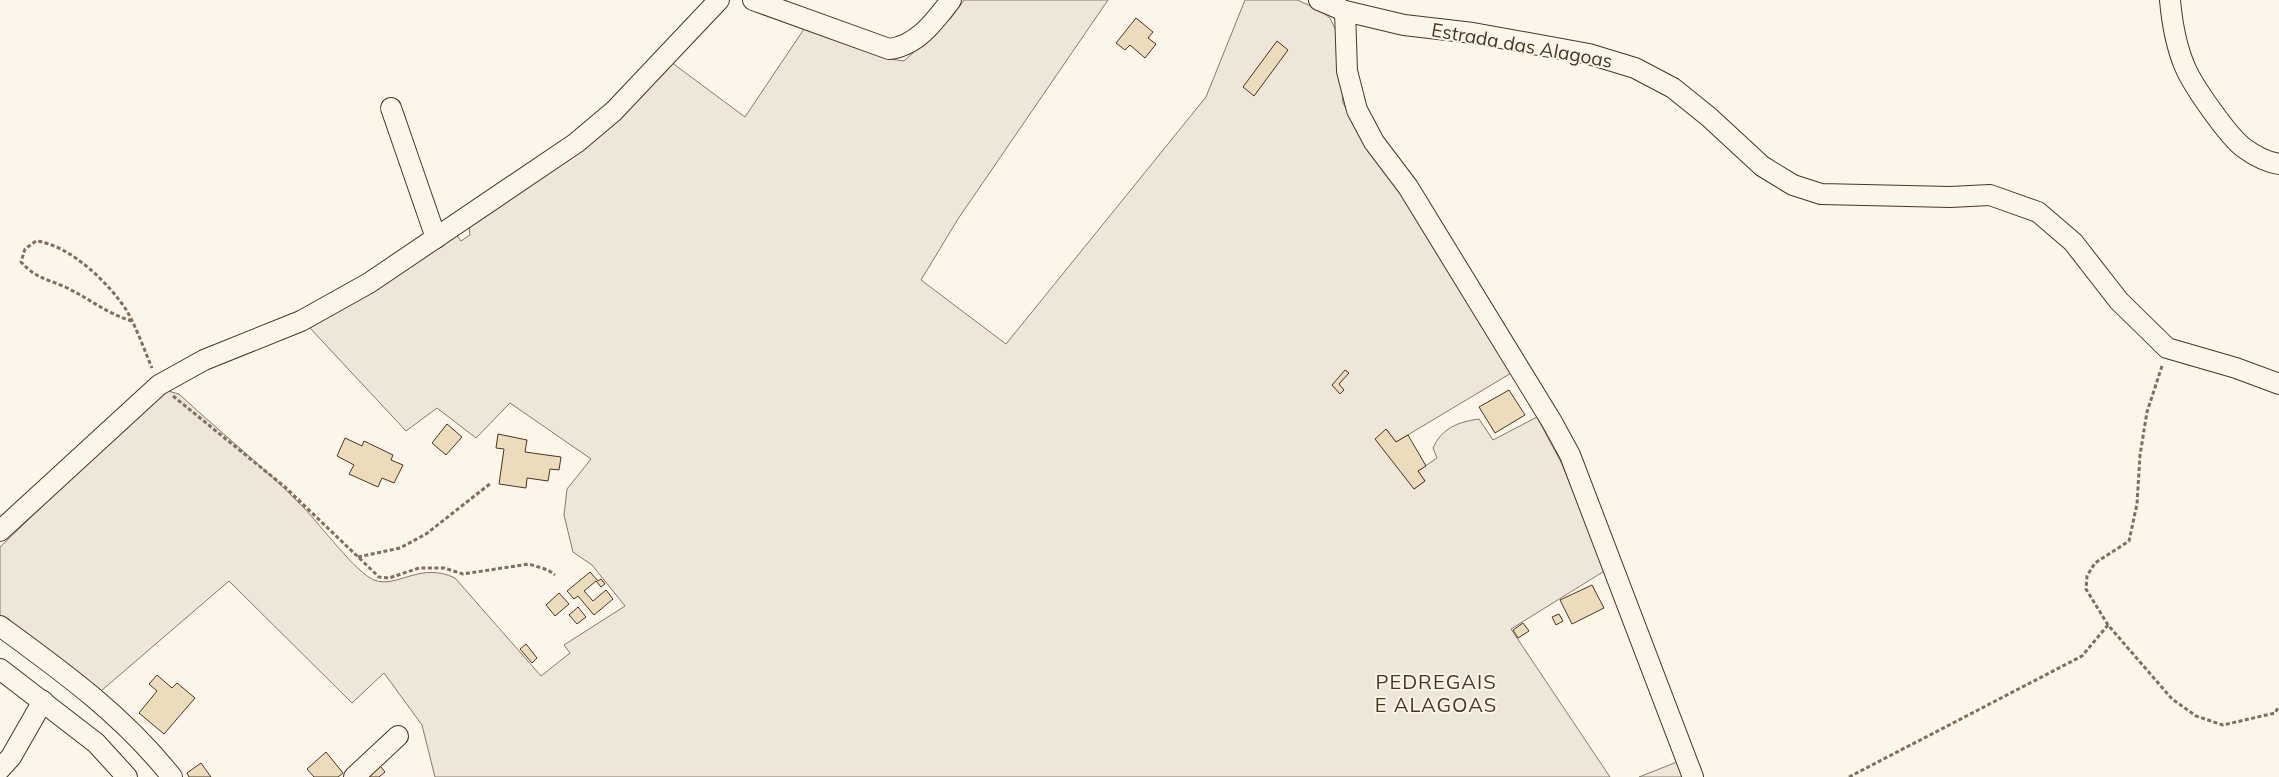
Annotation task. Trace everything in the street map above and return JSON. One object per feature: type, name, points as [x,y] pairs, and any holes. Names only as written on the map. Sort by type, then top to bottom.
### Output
[{"type":"street","points":[[0,531],[159,385],[204,360],[301,321],[369,283],[576,143],[628,97],[719,0]]},
{"type":"street","points":[[753,0],[890,49],[900,48],[923,34],[951,0]]},
{"type":"street","name":"Estrada das Alagoas","points":[[1319,0],[1345,11],[1404,24],[1473,33],[1589,54],[1635,68],[1673,88],[1709,117],[1762,166],[1793,185],[1821,194],[1950,197],[1990,195],[2038,212],[2073,242],[2119,301],[2167,348],[2236,368],[2279,384]]},
{"type":"street","points":[[2170,0],[2172,28],[2185,68],[2211,110],[2243,147],[2268,162],[2279,164]]},
{"type":"street","points":[[1345,11],[1347,71],[1357,110],[1374,142],[1408,186],[1552,422],[1570,455],[1693,777]]},
{"type":"street","points":[[391,108],[436,238]]},
{"type":"street","points":[[0,626],[84,688],[147,746],[172,777]]},
{"type":"street","points":[[0,669],[96,743],[127,777]]},
{"type":"street","points":[[0,768],[11,757],[43,701]]},
{"type":"street","points":[[354,777],[398,736]]},
{"type":"path","points":[[132,321],[112,314],[66,288],[32,274],[21,262],[25,249],[36,241],[50,243],[71,255],[99,278],[125,309],[132,321],[159,385],[285,487],[379,577],[389,578],[419,568],[444,568],[463,574],[529,564],[548,570],[555,575]]},
{"type":"path","points":[[2167,348],[2147,412],[2140,455],[2137,504],[2129,541],[2096,563],[2087,576],[2086,589],[2108,624],[2172,699],[2196,716],[2223,725],[2274,714],[2279,706]]},
{"type":"path","points":[[358,558],[400,548],[426,534],[491,484]]},
{"type":"path","points":[[1849,777],[2082,656],[2108,624]]},
{"type":"shaded area","points":[[964,0],[1108,0],[958,219],[921,280],[1006,344],[1206,97],[1245,0],[1297,0],[1320,10],[1330,18],[1337,33],[1343,103],[1359,131],[1440,253],[1513,372],[1396,442],[1386,429],[1414,489],[1425,481],[1418,471],[1437,458],[1433,448],[1441,435],[1452,427],[1479,419],[1493,440],[1537,417],[1562,464],[1606,570],[1511,629],[1610,777],[435,777],[422,725],[384,673],[352,703],[229,581],[101,691],[0,616],[0,547],[160,393],[168,391],[179,394],[273,478],[303,507],[366,576],[383,582],[431,572],[455,578],[541,676],[570,653],[564,645],[625,606],[592,565],[573,552],[564,515],[567,489],[591,459],[510,403],[476,438],[437,408],[406,431],[310,328],[456,234],[461,241],[470,235],[469,227],[671,62],[745,117],[806,26],[890,59],[904,61],[951,18]]},
{"type":"shaded area","points":[[1682,760],[1687,777],[1639,777]]},
{"type":"building","points":[[1136,18],[1153,32],[1148,38],[1156,44],[1145,58],[1130,45],[1125,50],[1116,43]]},
{"type":"building","points":[[1277,41],[1288,50],[1254,96],[1243,87]]},
{"type":"building","points":[[1345,370],[1349,373],[1339,384],[1344,390],[1340,394],[1332,385]]},
{"type":"building","points":[[1509,390],[1525,415],[1495,433],[1479,407]]},
{"type":"building","points":[[447,424],[462,437],[446,455],[432,443]]},
{"type":"building","points":[[1386,429],[1396,442],[1408,435],[1426,466],[1418,471],[1425,481],[1414,489],[1375,439]]},
{"type":"building","points":[[498,434],[527,440],[525,452],[561,457],[559,470],[550,469],[548,481],[527,478],[526,488],[499,484],[504,449],[496,448]]},
{"type":"building","points":[[345,438],[362,446],[364,441],[393,455],[391,460],[403,465],[394,483],[382,478],[378,487],[349,474],[354,465],[337,456]]},
{"type":"building","points":[[590,572],[598,581],[601,579],[605,584],[601,587],[596,581],[584,591],[593,601],[606,590],[613,599],[594,615],[578,596],[574,599],[567,591]]},
{"type":"building","points":[[1592,585],[1604,608],[1572,624],[1560,600]]},
{"type":"building","points":[[559,593],[569,604],[555,616],[546,605]]},
{"type":"building","points":[[578,607],[586,617],[577,624],[569,615]]},
{"type":"building","points":[[1559,614],[1563,621],[1556,625],[1552,617]]},
{"type":"building","points":[[1523,623],[1529,631],[1518,638],[1513,630]]},
{"type":"building","points":[[526,644],[537,658],[532,663],[520,649]]},
{"type":"building","points":[[157,675],[172,688],[177,683],[195,698],[164,734],[139,713],[157,691],[149,684]]},
{"type":"building","points":[[326,752],[343,773],[338,777],[314,777],[307,769]]},
{"type":"building","points":[[377,762],[385,772],[379,777],[360,777]]},
{"type":"building","points":[[201,763],[211,777],[189,777],[187,773]]},
{"type":"district","name":"PEDREGAIS E ALAGOAS","points":[[1436,692]]}]
